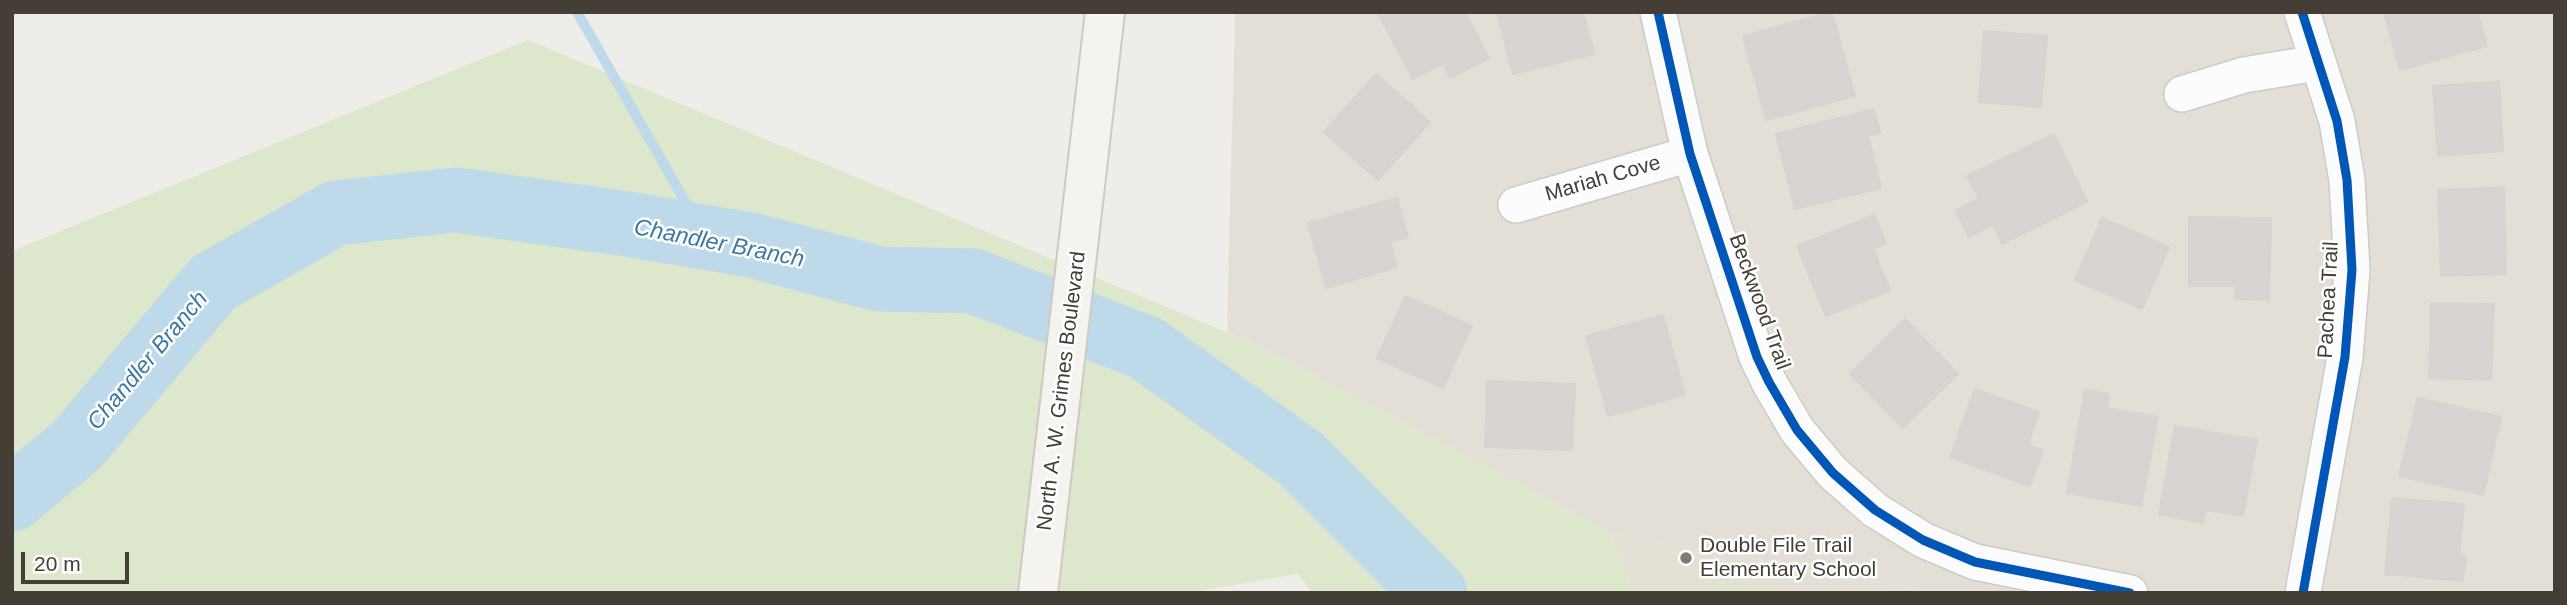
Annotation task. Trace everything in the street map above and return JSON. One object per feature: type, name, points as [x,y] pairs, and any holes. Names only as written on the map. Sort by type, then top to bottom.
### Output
[{"type":"main road","name":"North A. W. Grimes Boulevard","points":[[1039,589],[1105,12]]},
{"type":"street","name":"Beckwood Trail","points":[[1658,12],[1690,154],[1757,357],[1797,430],[1833,474],[1887,518],[1923,540],[1975,562],[2130,593]]},
{"type":"street","name":"Pachea Trail","points":[[2302,12],[2337,121],[2347,180],[2351,270],[2345,357],[2304,593]]},
{"type":"street","points":[[2182,94],[2244,75],[2318,63]]},
{"type":"street","name":"Mariah Cove","points":[[1516,205],[1690,154]]},
{"type":"shaded area","points":[[1235,12],[2555,12],[2555,593],[1939,593],[1610,532],[1262,347],[1227,332]]},
{"type":"shaded area","name":"Double File Trail Elementary School","points":[[1610,532],[1895,585],[1939,593],[1633,593]]},
{"type":"green space","points":[[528,40],[1262,347],[1610,532],[1633,593],[1312,593],[1298,574],[1187,593],[12,593],[12,251]]},
{"type":"green space","points":[[1717,581],[1795,593],[1703,593]]},
{"type":"building","points":[[1384,12],[1465,12],[1489,58],[1450,78],[1443,64],[1413,79],[1379,15]]},
{"type":"building","points":[[1497,12],[1583,12],[1594,54],[1513,74]]},
{"type":"building","points":[[1832,12],[1855,96],[1766,120],[1743,36]]},
{"type":"building","points":[[2384,12],[2478,12],[2487,46],[2400,70]]},
{"type":"building","points":[[1984,31],[2047,36],[2041,107],[1979,102]]},
{"type":"building","points":[[1376,74],[1430,122],[1378,180],[1324,132]]},
{"type":"building","points":[[2499,82],[2503,151],[2438,156],[2433,86]]},
{"type":"building","points":[[1874,109],[1880,133],[1868,136],[1881,188],[1795,209],[1776,134]]},
{"type":"building","points":[[2054,134],[2087,202],[2002,244],[1993,225],[1969,237],[1956,210],[1979,199],[1967,176]]},
{"type":"building","points":[[2504,187],[2506,274],[2441,276],[2438,190]]},
{"type":"building","points":[[1397,198],[1408,237],[1390,242],[1397,267],[1326,288],[1308,223]]},
{"type":"building","points":[[1874,215],[1886,243],[1873,249],[1890,291],[1826,316],[1797,246]]},
{"type":"building","points":[[2189,217],[2271,218],[2269,300],[2235,299],[2236,286],[2189,286]]},
{"type":"building","points":[[2102,218],[2169,247],[2142,309],[2075,280]]},
{"type":"building","points":[[1406,296],[1472,326],[1443,388],[1377,358]]},
{"type":"building","points":[[2431,303],[2494,304],[2491,380],[2429,378]]},
{"type":"building","points":[[1663,315],[1685,395],[1608,416],[1586,336]]},
{"type":"building","points":[[1905,319],[1958,374],[1903,428],[1850,374]]},
{"type":"building","points":[[1487,381],[1575,384],[1572,450],[1485,447]]},
{"type":"building","points":[[1975,389],[2039,412],[2028,445],[2043,450],[2030,486],[1950,457]]},
{"type":"building","points":[[2085,390],[2109,394],[2107,408],[2158,417],[2141,506],[2067,493]]},
{"type":"building","points":[[2418,398],[2501,417],[2483,495],[2399,476]]},
{"type":"building","points":[[2175,426],[2257,440],[2243,516],[2205,510],[2203,523],[2159,514]]},
{"type":"building","points":[[2392,498],[2464,504],[2459,554],[2466,556],[2463,581],[2385,574]]},
{"type":"waterway","points":[[577,12],[706,238]]},
{"type":"waterway","name":"Chandler Branch","points":[[12,499],[78,444],[213,283],[336,213],[456,200],[751,245],[879,279],[973,281],[1146,348],[1300,458],[1435,593]]},
{"type":"cycle path","points":[[1658,12],[1690,154],[1757,357],[1797,430],[1833,473],[1875,510],[1923,540],[1975,562],[2130,593]]},
{"type":"cycle path","points":[[2302,12],[2337,121],[2347,180],[2352,270],[2345,357],[2303,593]]},
{"type":"place","name":"Double File Trail Elementary School","points":[[1686,558]]}]
